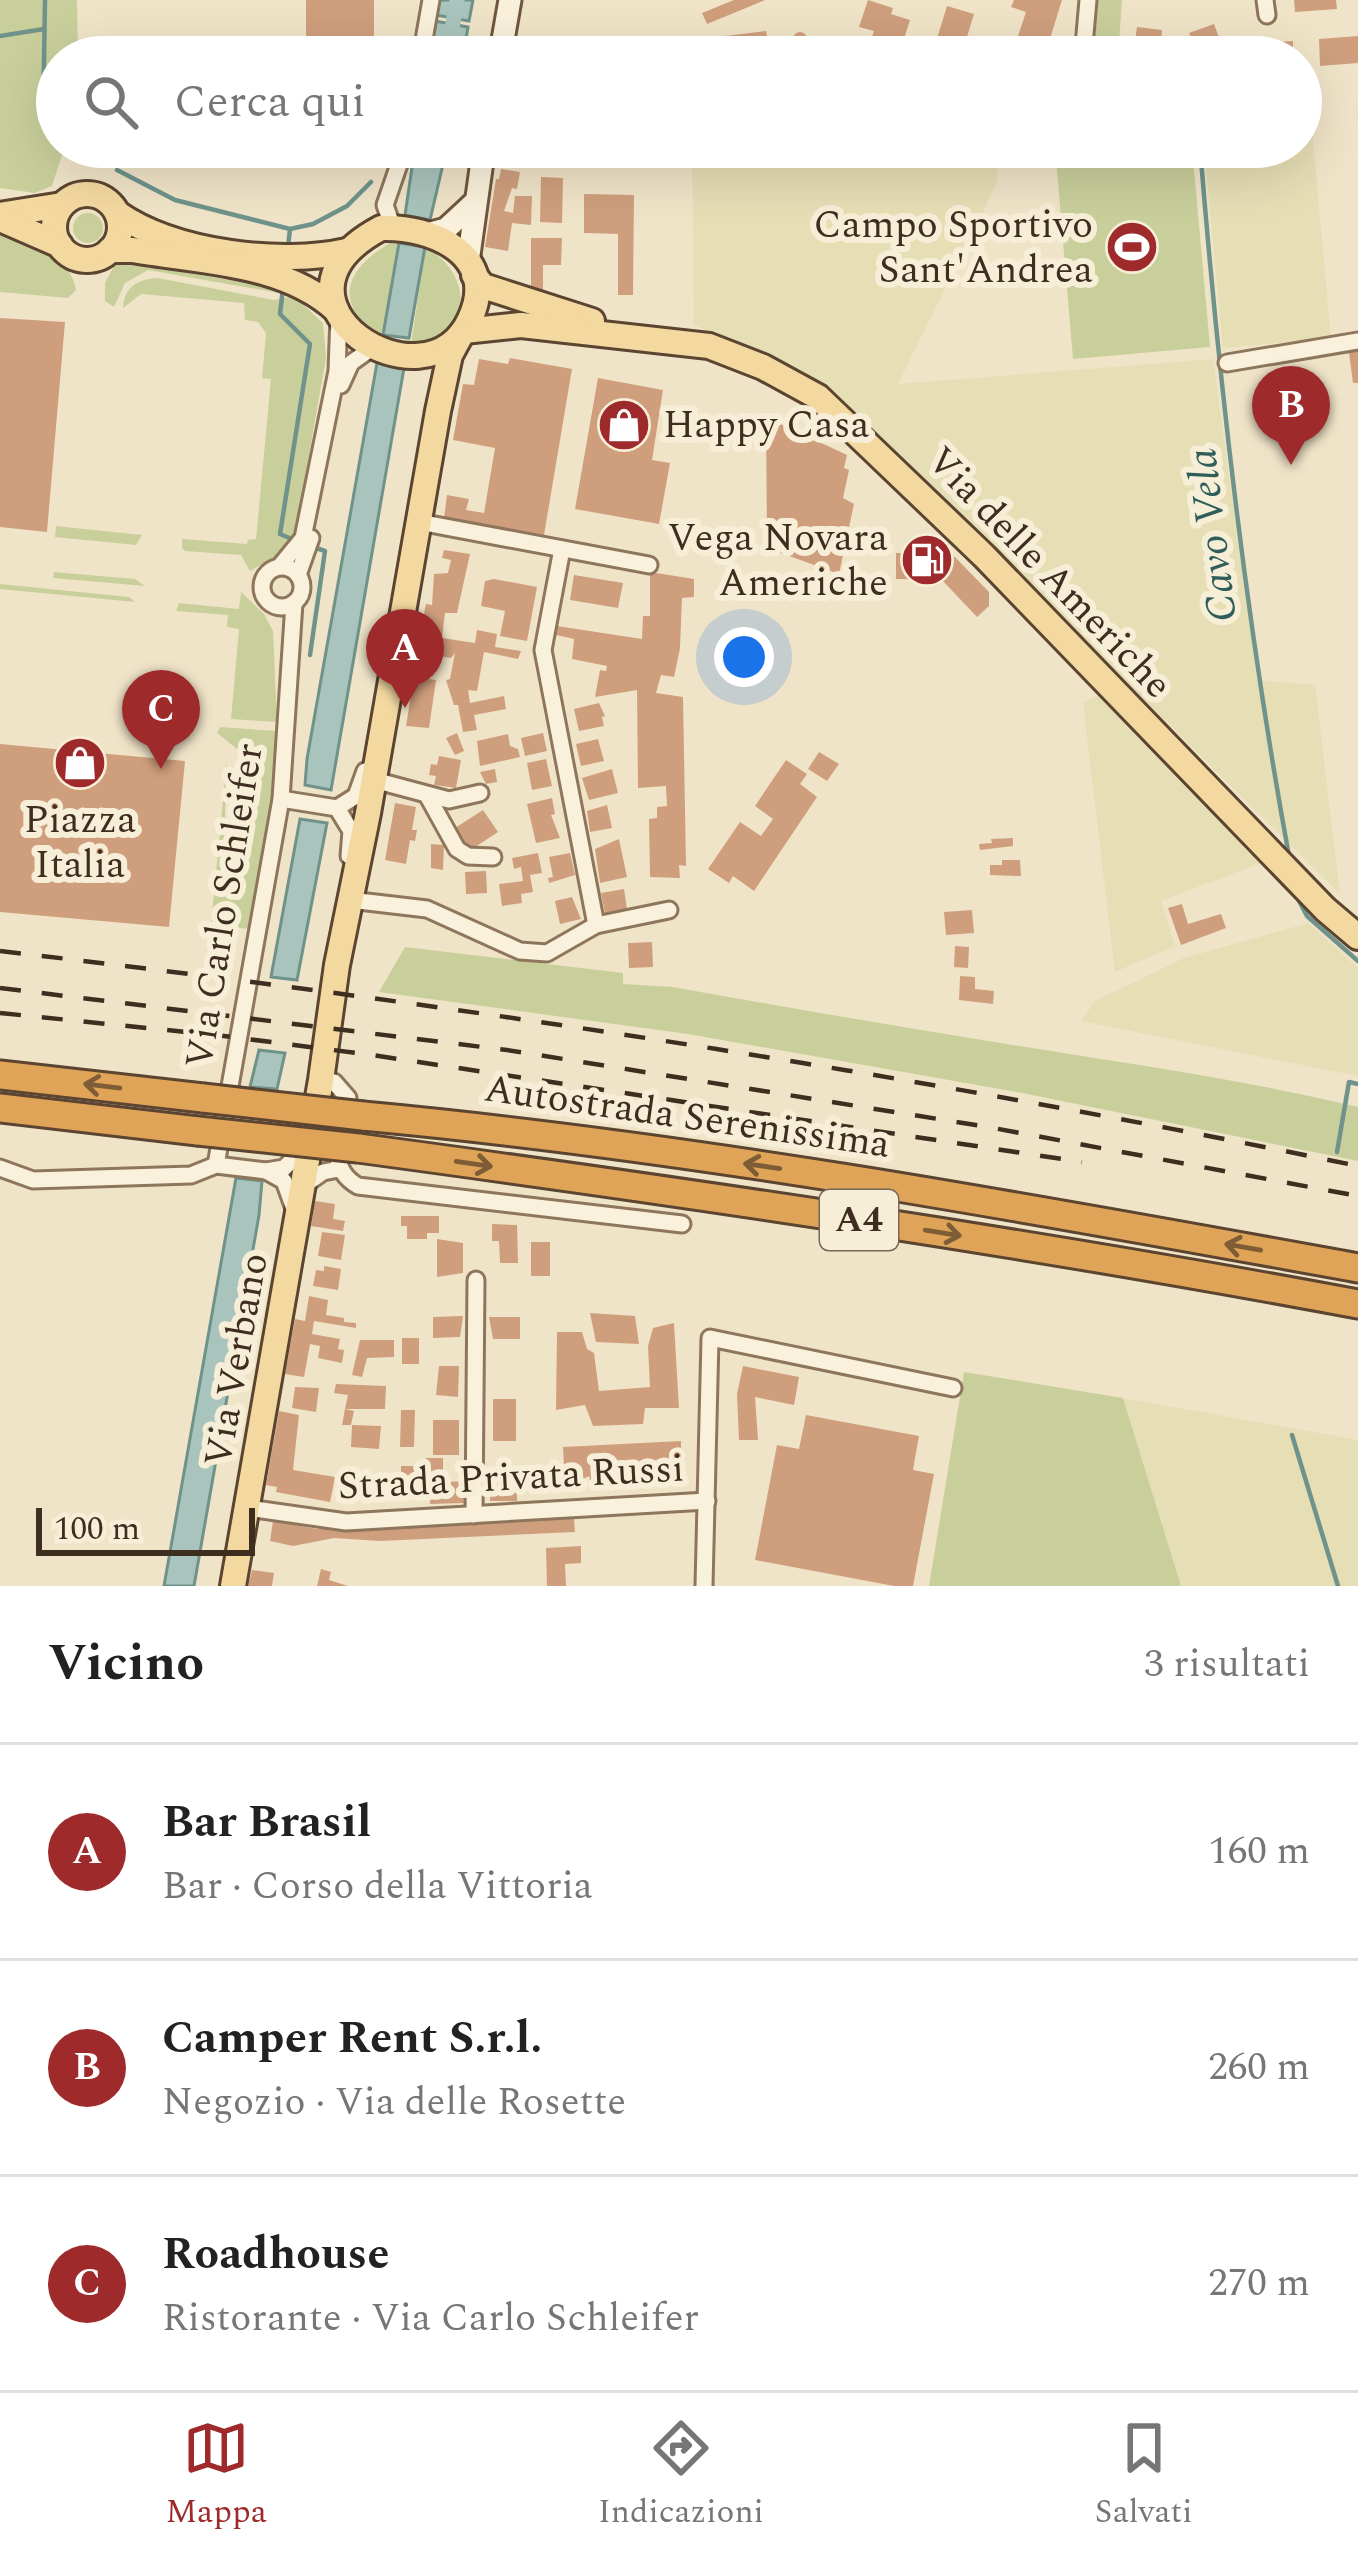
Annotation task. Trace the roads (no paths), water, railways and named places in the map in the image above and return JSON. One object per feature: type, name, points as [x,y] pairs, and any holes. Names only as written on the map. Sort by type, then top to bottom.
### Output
[{"type":"highway","name":"Autostrada Serenissima","points":[[0,1075],[515,1130],[878,1182],[1358,1268]]},
{"type":"highway","name":"Autostrada Serenissima","points":[[0,1108],[199,1131],[348,1159],[709,1196],[1080,1254],[1358,1304]]},
{"type":"highway","points":[[709,1196],[813,1226]]},
{"type":"highway","points":[[1263,1304],[1358,1321]]},
{"type":"main road","points":[[504,36],[510,0]]},
{"type":"main road","points":[[0,217],[62,206],[87,194],[105,199],[132,223],[286,268],[338,313],[358,340],[376,349],[412,355],[433,352],[463,332],[475,304],[473,204],[480,168]]},
{"type":"main road","points":[[431,233],[446,229],[473,204]]},
{"type":"main road","points":[[60,245],[54,225],[62,206]]},
{"type":"main road","points":[[110,250],[120,232],[117,213]]},
{"type":"main road","points":[[0,217],[85,259],[110,250],[133,250],[286,268],[347,251],[380,228],[397,228],[446,239],[471,269]]},
{"type":"main road","points":[[338,313],[335,274],[347,251]]},
{"type":"main road","name":"Via delle Americhe","points":[[471,269],[483,286],[640,336]]},
{"type":"main road","name":"Via delle Americhe","points":[[463,332],[521,325],[709,346],[763,367],[818,397],[984,556],[1358,937]]},
{"type":"main road","name":"Via Verbano","points":[[233,1586],[337,965],[438,411],[450,356],[463,332]]},
{"type":"main road","points":[[412,355],[431,383],[438,411]]},
{"type":"street","points":[[425,36],[431,0]]},
{"type":"street","points":[[1085,36],[1088,0]]},
{"type":"street","points":[[397,228],[385,205],[398,168]]},
{"type":"street","points":[[288,656],[294,603],[302,586],[298,574],[337,370],[338,313]]},
{"type":"street","points":[[1227,363],[1358,341]]},
{"type":"street","points":[[288,656],[275,606],[265,598],[261,586],[266,574],[304,544],[344,373],[376,349]]},
{"type":"street","points":[[419,522],[649,565]]},
{"type":"street","points":[[562,549],[543,650],[596,925]]},
{"type":"street","points":[[280,566],[298,574]]},
{"type":"street","points":[[275,606],[294,603]]},
{"type":"street","name":"Via Carlo Schleifer","points":[[225,1166],[288,800],[288,656]]},
{"type":"street","points":[[288,800],[337,808],[356,796],[368,752],[382,731]]},
{"type":"street","points":[[374,780],[449,800],[480,793]]},
{"type":"street","points":[[427,795],[457,849],[468,856],[494,857]]},
{"type":"street","points":[[337,808],[351,831],[347,866],[352,894],[427,910],[520,951],[547,953],[596,925],[669,910]]},
{"type":"street","points":[[321,1080],[334,1082],[347,1098],[336,1160],[348,1159]]},
{"type":"street","points":[[0,1168],[33,1180],[191,1174],[225,1166],[266,1172],[284,1168],[308,1145]]},
{"type":"street","points":[[303,1186],[348,1159]]},
{"type":"street","points":[[348,1159],[344,1178],[381,1191],[682,1224]]},
{"type":"street","points":[[266,1172],[289,1188],[298,1216]]},
{"type":"street","points":[[474,1515],[476,1280]]},
{"type":"street","points":[[704,1586],[710,1337],[953,1388]]},
{"type":"street","name":"Strada Privata Russi","points":[[248,1508],[346,1522],[707,1501]]},
{"type":"water","points":[[438,0],[473,0],[469,21],[436,15]]},
{"type":"water","points":[[435,21],[468,27],[466,36],[432,36]]},
{"type":"water","points":[[412,168],[442,168],[430,220],[405,215]]},
{"type":"water","points":[[399,243],[425,247],[409,338],[383,335]]},
{"type":"water","points":[[377,363],[404,368],[331,790],[305,785],[307,759]]},
{"type":"water","points":[[300,819],[327,823],[297,980],[271,977]]},
{"type":"water","points":[[259,1050],[285,1053],[277,1089],[250,1087]]},
{"type":"water","points":[[236,1178],[262,1181],[259,1215],[194,1586],[164,1586]]},
{"type":"waterway","points":[[44,36],[45,0]]},
{"type":"waterway","points":[[451,36],[457,0]]},
{"type":"waterway","points":[[0,36],[44,29]]},
{"type":"waterway","name":"Cavo Vela","points":[[1202,168],[1236,503],[1289,856]]},
{"type":"waterway","points":[[117,170],[175,200],[290,229],[313,224],[347,206],[371,182]]},
{"type":"waterway","points":[[288,247],[290,229]]},
{"type":"waterway","points":[[283,288],[280,314],[310,344],[280,534],[294,540]]},
{"type":"waterway","points":[[310,546],[325,551],[310,655]]},
{"type":"waterway","name":"Cavo Vela","points":[[1297,897],[1307,916],[1358,961]]},
{"type":"waterway","name":"Cavo Vela","points":[[1337,1152],[1349,1082],[1358,1084]]},
{"type":"waterway","name":"Cavo Vela","points":[[1292,1435],[1338,1586]]},
{"type":"railway","points":[[0,951],[681,1044],[1020,1101],[1358,1166]]},
{"type":"railway","points":[[0,988],[507,1050],[988,1127],[1358,1196]]},
{"type":"railway","points":[[0,1013],[372,1055],[1082,1162]]},
{"type":"place","name":"Campo Sportivo Sant'Andrea","points":[[1132,247]]},
{"type":"place","name":"Happy Casa","points":[[624,425]]},
{"type":"place","name":"Camper Rent S.r.l.","points":[[1291,465]]},
{"type":"place","name":"Vega Novara Americhe","points":[[927,560]]},
{"type":"place","name":"Bar Brasil","points":[[405,708]]},
{"type":"place","name":"Piazza Italia","points":[[80,763]]},
{"type":"place","name":"Roadhouse","points":[[161,769]]}]
